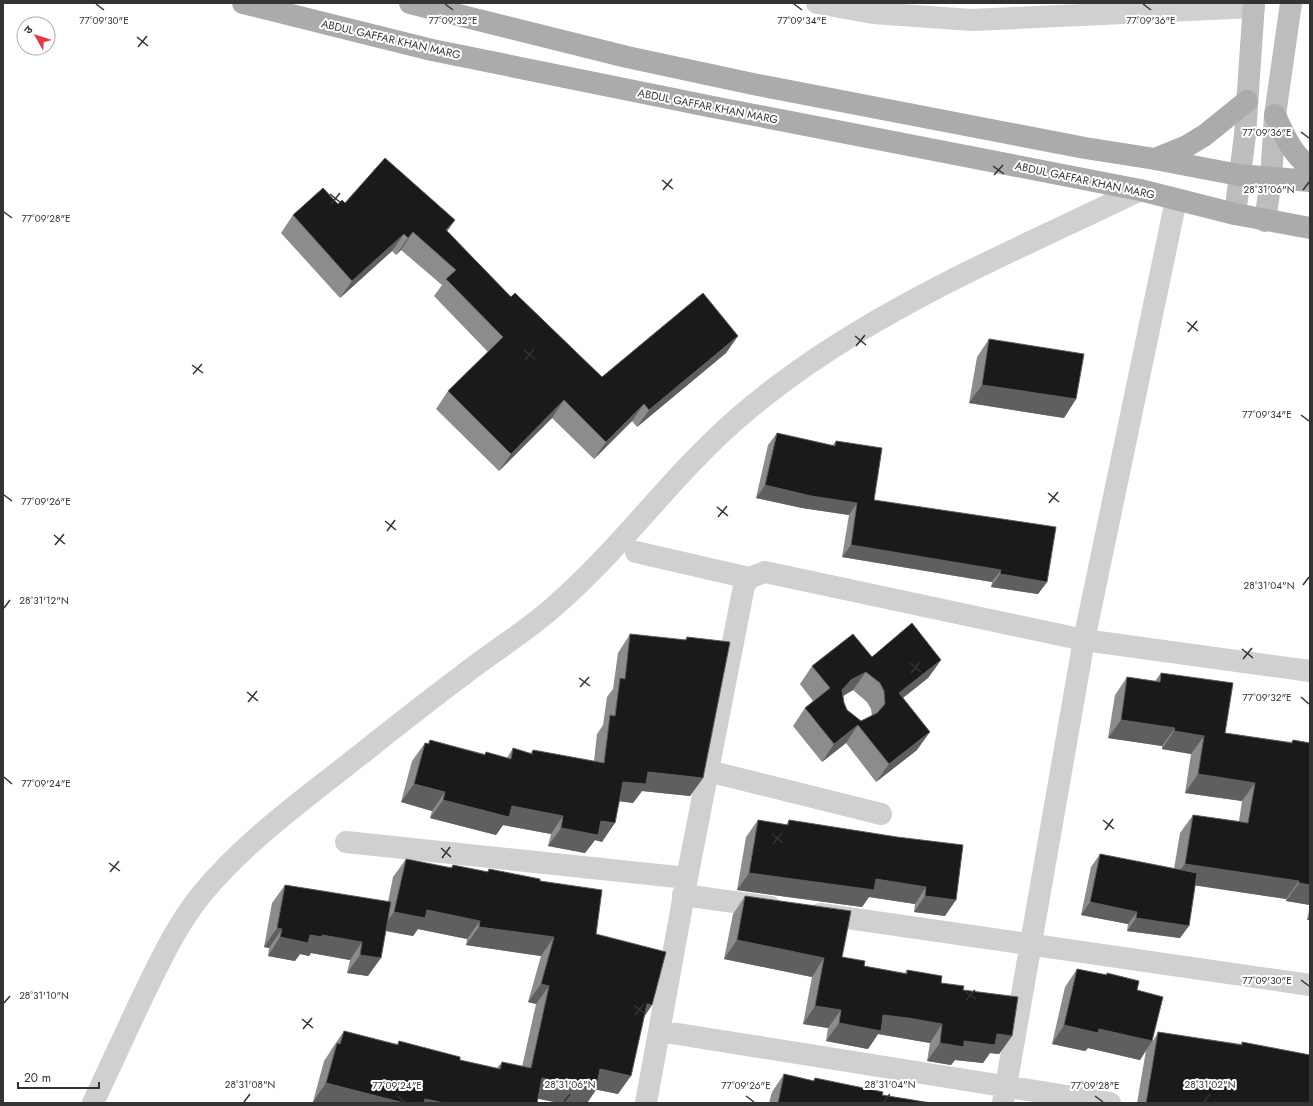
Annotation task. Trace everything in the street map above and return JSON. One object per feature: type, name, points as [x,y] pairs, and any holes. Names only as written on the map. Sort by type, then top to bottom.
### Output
[{"type":"main road","name":"ABDUL GAFFAR KHAN MARG","points":[[243,3],[432,50],[713,107],[1140,190],[1265,221],[1304,228]]},
{"type":"main road","points":[[410,3],[627,57],[753,84],[1085,148],[1155,159],[1239,175],[1271,179],[1310,181]]},
{"type":"main road","points":[[1265,221],[1271,179],[1275,115],[1291,3]]},
{"type":"main road","points":[[1235,214],[1245,135],[1254,5]]},
{"type":"main road","points":[[1155,159],[1187,146],[1205,135],[1247,101]]},
{"type":"main road","points":[[1275,115],[1288,143],[1300,160],[1310,167]]},
{"type":"street","points":[[816,3],[873,14],[972,20],[1254,5]]},
{"type":"street","points":[[93,1103],[176,931],[200,896],[220,873],[244,849],[302,800],[465,673],[542,617],[568,595],[598,567],[708,445],[740,416],[805,366],[889,313],[973,269],[1140,190]]},
{"type":"street","points":[[1005,1095],[1084,640],[1176,200]]},
{"type":"street","points":[[636,552],[749,578],[765,572],[1084,640],[1310,672]]},
{"type":"street","points":[[646,1103],[685,886],[744,586],[749,578]]},
{"type":"street","points":[[708,771],[881,814]]},
{"type":"street","points":[[346,842],[685,886],[794,910],[1031,943],[1310,985]]},
{"type":"street","points":[[659,1031],[1005,1095],[1110,1103]]},
{"type":"building","points":[[385,158],[455,220],[446,230],[511,297],[515,293],[602,377],[703,293],[738,336],[649,410],[644,404],[606,442],[564,400],[511,454],[448,391],[503,337],[446,279],[456,270],[413,232],[408,238],[404,234],[352,281],[293,215],[323,188],[338,204],[342,200],[345,203]]},
{"type":"building","points":[[989,339],[1084,354],[1076,399],[982,385]]},
{"type":"building","points":[[777,433],[835,446],[836,441],[882,448],[874,500],[1056,527],[1047,582],[1000,574],[1001,570],[851,545],[857,503],[811,496],[765,485]]},
{"type":"building","points":[[912,623],[941,660],[899,693],[930,732],[889,764],[858,725],[834,744],[805,708],[830,688],[812,666],[853,634],[872,657]],"holes":[[[866,672],[880,683],[884,691],[885,704],[877,713],[861,721],[847,710],[844,703],[842,690],[851,680]]]},
{"type":"building","points":[[630,634],[686,640],[687,637],[730,642],[703,778],[648,772],[646,784],[623,782],[615,823],[601,821],[598,835],[561,828],[563,816],[512,806],[509,817],[443,800],[445,792],[414,784],[425,743],[429,744],[430,740],[485,755],[486,752],[511,759],[513,748],[532,754],[533,750],[604,763],[610,715],[615,716],[620,678],[625,679]]},
{"type":"building","points":[[1161,673],[1233,683],[1225,733],[1292,743],[1293,740],[1310,743],[1310,885],[1299,883],[1299,881],[1185,864],[1193,815],[1248,823],[1255,783],[1198,774],[1204,736],[1174,731],[1175,728],[1121,720],[1127,677],[1160,682]]},
{"type":"building","points":[[758,820],[788,825],[789,820],[897,837],[963,845],[956,900],[925,896],[926,887],[876,879],[874,890],[749,873]]},
{"type":"building","points":[[1100,854],[1197,873],[1189,926],[1136,918],[1137,912],[1090,902]]},
{"type":"building","points":[[406,859],[452,868],[453,865],[488,872],[489,869],[540,879],[540,881],[602,890],[596,934],[666,952],[652,1005],[647,1004],[631,1076],[600,1069],[596,1090],[542,1078],[537,1103],[444,1103],[425,1099],[424,1103],[404,1103],[326,1083],[337,1043],[340,1044],[344,1031],[398,1045],[399,1041],[460,1057],[460,1060],[500,1069],[502,1062],[531,1068],[549,986],[541,984],[554,937],[479,927],[480,921],[427,910],[425,918],[394,912]]},
{"type":"building","points":[[285,885],[391,902],[381,958],[360,955],[362,942],[322,935],[322,937],[310,935],[308,943],[280,937],[282,929],[277,928]]},
{"type":"building","points":[[745,896],[851,911],[842,957],[865,961],[864,966],[907,974],[907,970],[942,976],[941,983],[964,986],[963,990],[1018,997],[1012,1036],[997,1034],[995,1045],[964,1041],[964,1047],[940,1043],[942,1024],[883,1015],[881,1031],[839,1023],[841,1010],[815,1006],[824,958],[737,940]]},
{"type":"building","points":[[1077,969],[1107,975],[1107,973],[1139,981],[1137,990],[1163,997],[1152,1041],[1099,1029],[1098,1033],[1064,1025]]},
{"type":"building","points":[[1158,1032],[1242,1045],[1242,1042],[1310,1055],[1310,1103],[1146,1103]]},
{"type":"building","points":[[784,1074],[814,1081],[815,1078],[883,1092],[882,1095],[931,1103],[778,1103]]}]
